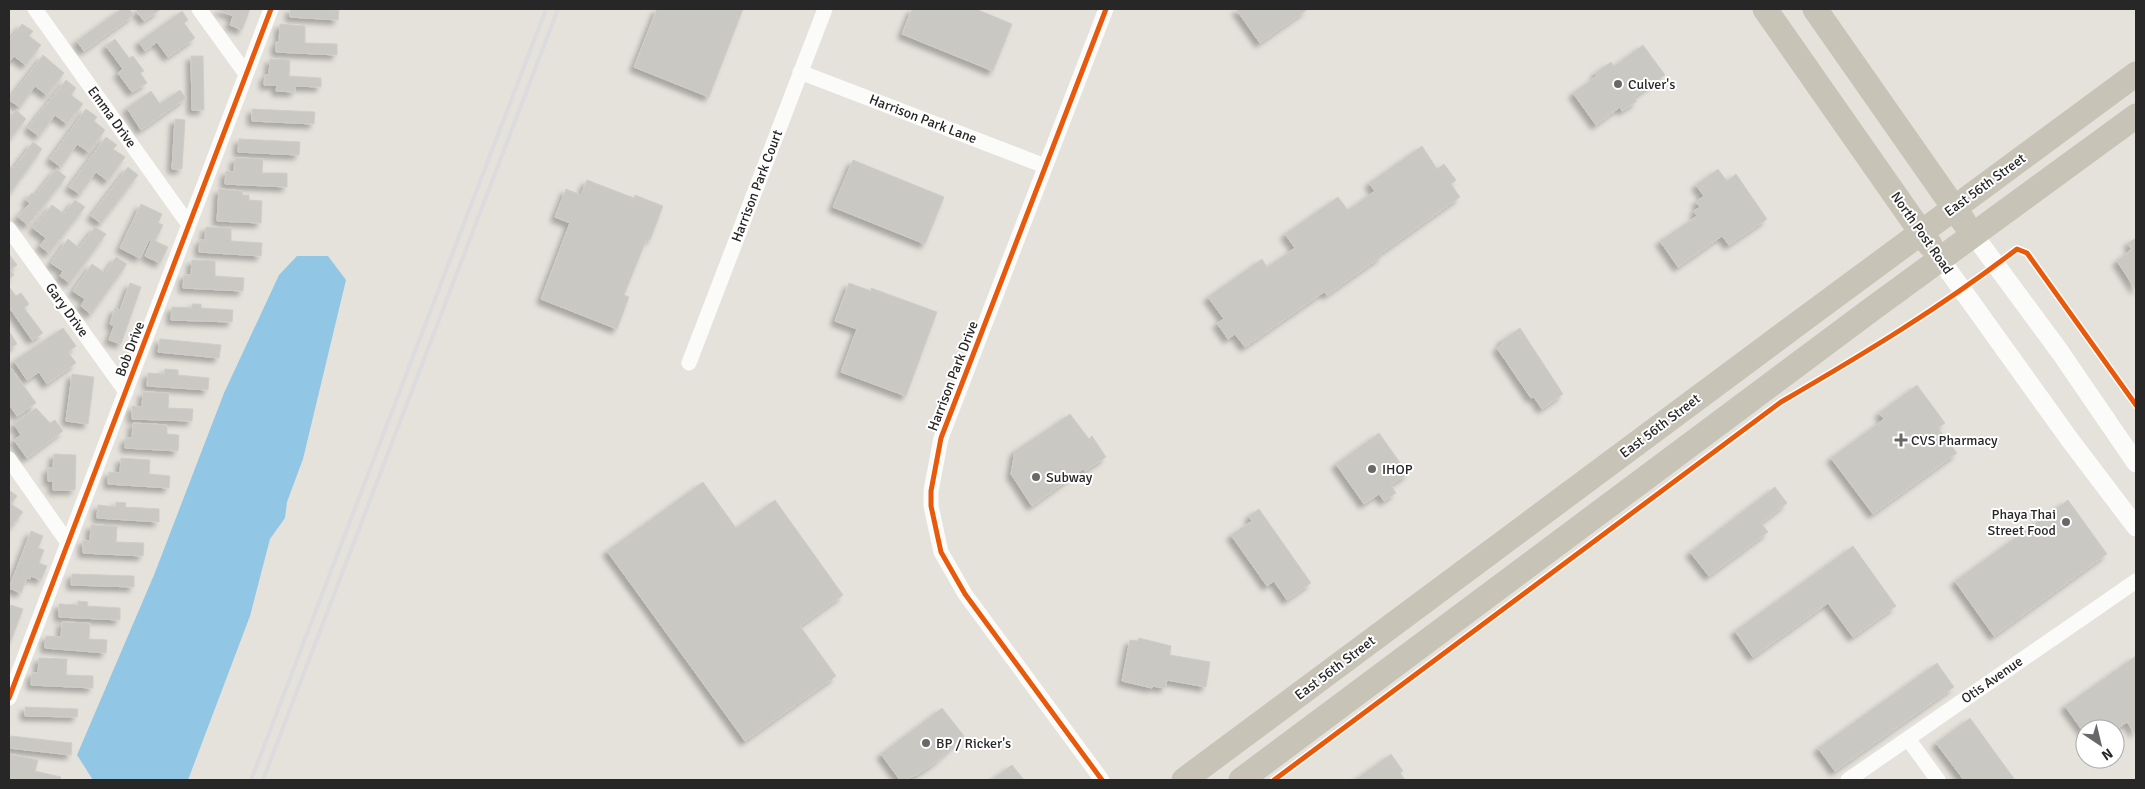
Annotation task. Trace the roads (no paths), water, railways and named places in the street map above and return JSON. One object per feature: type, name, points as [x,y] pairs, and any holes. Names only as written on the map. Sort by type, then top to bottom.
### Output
[{"type":"main road","name":"North Post Road","points":[[1765,9],[1940,259]]},
{"type":"main road","points":[[1814,9],[1973,234]]},
{"type":"main road","name":"East 56th Street","points":[[1184,780],[2136,74]]},
{"type":"main road","points":[[1240,780],[1973,234],[2136,116]]},
{"type":"main road","points":[[1611,503],[1605,493],[1608,485],[1656,448],[1666,434],[1668,420]]},
{"type":"main road","points":[[1448,625],[1454,607],[1472,588],[1534,537],[1536,532],[1534,519]]},
{"type":"street","name":"Emma Drive","points":[[35,9],[189,225]]},
{"type":"street","points":[[199,9],[246,74]]},
{"type":"street","name":"Bob Drive","points":[[9,698],[271,9]]},
{"type":"street","name":"Harrison Park Court","points":[[689,363],[824,9]]},
{"type":"street","name":"Harrison Park Drive","points":[[1102,780],[965,594],[941,552],[931,506],[931,491],[941,438],[1106,9]]},
{"type":"street","name":"Harrison Park Lane","points":[[800,72],[1045,166]]},
{"type":"street","name":"Gary Drive","points":[[9,229],[126,392]]},
{"type":"street","points":[[1973,234],[2060,352],[2136,463]]},
{"type":"street","name":"North Post Road","points":[[1940,259],[2075,447],[2136,527]]},
{"type":"street","points":[[9,459],[68,543]]},
{"type":"street","name":"Otis Avenue","points":[[1848,780],[2136,582]]},
{"type":"street","points":[[1908,739],[1938,780]]},
{"type":"water","points":[[297,256],[328,256],[346,280],[303,459],[287,502],[285,518],[270,539],[250,616],[188,780],[93,780],[77,755],[154,575],[224,393],[279,275]]},
{"type":"railway","points":[[251,780],[546,9]]},
{"type":"railway","points":[[263,780],[558,9]]},
{"type":"place","name":"Culver's","points":[[1618,84]]},
{"type":"place","name":"CVS Pharmacy","points":[[1901,440]]},
{"type":"place","name":"IHOP","points":[[1372,469]]},
{"type":"place","name":"Subway","points":[[1036,477]]},
{"type":"place","name":"Phaya Thai Street Food","points":[[2066,522]]},
{"type":"place","name":"BP / Ricker's","points":[[926,743]]}]
